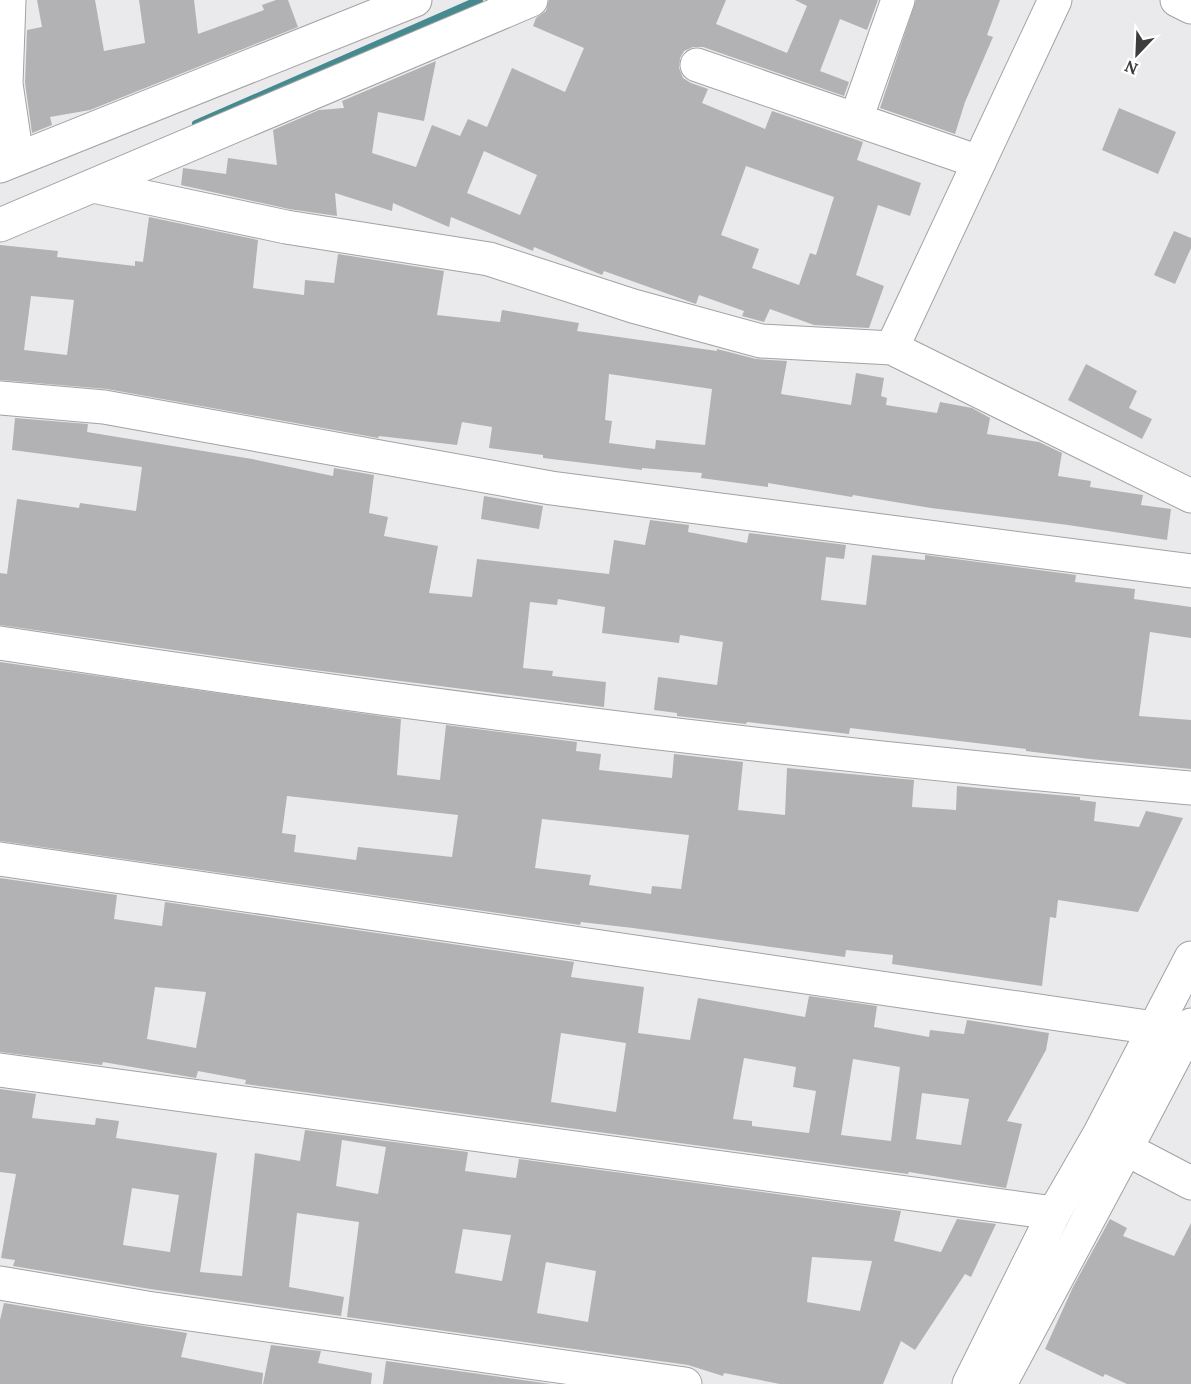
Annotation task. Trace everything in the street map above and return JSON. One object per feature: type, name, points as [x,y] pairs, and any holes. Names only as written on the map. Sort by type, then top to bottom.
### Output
[{"type":"street","points":[[9,0],[6,84],[8,162],[415,0]]},
{"type":"street","points":[[0,225],[531,0]]},
{"type":"street","points":[[856,119],[898,0]]},
{"type":"street","points":[[892,348],[1055,0]]},
{"type":"street","points":[[1177,0],[1191,8]]},
{"type":"street","points":[[697,65],[979,162]]},
{"type":"street","points":[[93,186],[286,227],[489,259],[633,306],[761,340],[892,348],[1191,496]]},
{"type":"street","points":[[0,398],[104,407],[551,488],[1191,571]]},
{"type":"street","points":[[0,643],[423,704],[993,771],[1191,788]]},
{"type":"street","points":[[0,859],[1154,1028]]},
{"type":"street","points":[[969,1384],[1054,1213],[1099,1135],[1191,957]]},
{"type":"street","points":[[1000,1384],[1191,1024]]},
{"type":"street","points":[[0,1070],[1054,1213]]},
{"type":"street","points":[[1126,1149],[1191,1183]]},
{"type":"street","points":[[0,1283],[147,1308],[685,1384]]},
{"type":"building","points":[[37,0],[95,0],[104,51],[145,43],[139,0],[194,0],[198,34],[264,10],[262,5],[276,0],[288,0],[298,27],[90,110],[50,117],[52,125],[32,133],[25,83],[27,30],[42,27]]},
{"type":"building","points":[[549,0],[726,0],[716,24],[787,53],[807,6],[795,0],[878,0],[867,30],[840,19],[820,71],[849,82],[844,96],[703,47],[693,47],[684,51],[680,58],[679,68],[683,78],[708,89],[702,103],[765,129],[772,111],[863,142],[857,160],[921,183],[910,216],[878,205],[856,275],[884,286],[869,328],[814,325],[770,309],[764,322],[742,316],[744,311],[699,295],[696,304],[604,271],[602,275],[534,247],[533,251],[451,217],[449,227],[393,203],[392,211],[335,193],[337,216],[289,209],[181,185],[183,168],[226,174],[228,158],[277,165],[273,130],[319,110],[344,108],[342,101],[436,61],[424,121],[378,112],[372,153],[416,167],[432,125],[460,136],[468,119],[487,127],[512,68],[565,92],[584,48],[533,26],[536,18],[546,11]],"holes":[[[484,151],[537,175],[520,215],[467,193]],[[746,166],[834,197],[816,255],[810,253],[799,285],[752,268],[759,249],[721,235]]]},
{"type":"building","points":[[916,0],[1000,0],[987,35],[993,37],[965,102],[955,134],[880,108]]},
{"type":"building","points":[[1119,108],[1176,132],[1158,174],[1102,150]]},
{"type":"building","points":[[149,217],[258,240],[253,288],[304,295],[305,280],[334,283],[338,254],[444,271],[437,315],[500,322],[502,310],[579,323],[577,331],[717,351],[717,349],[756,359],[787,361],[781,394],[851,405],[856,373],[884,378],[881,396],[887,398],[886,405],[937,413],[940,402],[972,408],[990,418],[987,434],[1039,442],[1062,453],[1058,476],[1091,481],[1090,487],[1143,495],[1141,505],[1171,509],[1167,540],[931,508],[853,495],[852,497],[768,483],[768,487],[701,478],[702,473],[642,468],[642,470],[543,458],[543,455],[489,448],[492,427],[462,422],[457,445],[379,436],[378,438],[107,389],[0,380],[0,245],[58,251],[57,257],[135,266],[135,261],[143,262]],"holes":[[[31,296],[74,300],[67,355],[24,350]],[[609,374],[712,389],[705,445],[656,440],[655,449],[609,443],[612,421],[605,420]]]},
{"type":"building","points":[[1174,231],[1191,238],[1191,248],[1175,284],[1154,275]]},
{"type":"building","points":[[1086,364],[1137,391],[1129,408],[1152,419],[1142,439],[1068,400]]},
{"type":"building","points":[[15,418],[88,424],[87,432],[252,459],[333,476],[334,468],[374,475],[369,513],[388,517],[384,536],[438,546],[429,593],[472,597],[477,559],[609,574],[614,540],[645,545],[650,520],[689,525],[688,532],[747,543],[749,533],[846,545],[844,559],[826,557],[821,600],[866,605],[872,555],[925,560],[925,555],[1076,575],[1075,582],[1135,589],[1134,599],[1191,607],[1191,638],[1150,632],[1139,716],[1191,720],[1191,769],[1090,759],[850,728],[849,734],[747,722],[746,724],[677,716],[677,713],[654,710],[658,677],[717,685],[723,642],[680,635],[679,643],[602,633],[605,607],[558,599],[557,605],[530,602],[523,668],[553,671],[552,676],[606,682],[604,707],[299,668],[0,625],[0,573],[7,574],[17,499],[79,508],[80,503],[136,511],[142,467],[12,450]]},
{"type":"building","points":[[484,496],[543,506],[539,529],[481,519]]},
{"type":"building","points":[[0,662],[401,719],[397,775],[440,780],[446,725],[577,742],[576,751],[601,754],[599,770],[672,778],[674,754],[743,762],[738,810],[785,815],[787,768],[914,780],[912,807],[956,810],[957,786],[1080,797],[1080,800],[1096,802],[1094,821],[1139,827],[1146,811],[1183,818],[1138,912],[1058,900],[1056,918],[1050,917],[1042,986],[892,964],[893,955],[846,950],[845,957],[633,928],[581,922],[580,925],[0,841]],"holes":[[[287,796],[458,815],[452,857],[358,847],[356,860],[294,852],[296,835],[282,833]],[[542,819],[689,835],[681,889],[652,886],[651,894],[589,885],[591,875],[535,868]]]},
{"type":"building","points":[[0,878],[117,895],[114,919],[162,926],[165,902],[574,962],[571,977],[644,987],[638,1033],[690,1040],[698,998],[805,1017],[809,996],[877,1006],[874,1027],[929,1037],[930,1030],[964,1034],[967,1020],[1049,1033],[1046,1050],[1007,1121],[1022,1124],[1006,1188],[909,1172],[908,1174],[245,1084],[246,1080],[198,1071],[196,1078],[103,1062],[102,1065],[0,1052]],"holes":[[[155,987],[206,992],[196,1048],[147,1039]],[[561,1033],[626,1043],[616,1112],[551,1102]],[[744,1058],[796,1067],[793,1087],[816,1091],[809,1133],[752,1126],[752,1121],[733,1119]],[[853,1059],[900,1067],[891,1141],[841,1135]],[[922,1093],[969,1099],[961,1145],[916,1139]]]},
{"type":"building","points":[[0,1089],[36,1094],[32,1118],[95,1125],[96,1118],[119,1121],[116,1138],[217,1153],[200,1272],[242,1276],[255,1153],[300,1161],[305,1130],[468,1152],[465,1171],[516,1178],[519,1159],[901,1211],[894,1241],[941,1252],[957,1219],[996,1224],[971,1277],[965,1274],[915,1350],[901,1341],[883,1384],[780,1384],[724,1373],[723,1376],[688,1365],[347,1317],[359,1222],[297,1213],[289,1287],[344,1297],[341,1316],[150,1289],[13,1266],[15,1260],[1,1258],[16,1174],[0,1172]],"holes":[[[342,1140],[386,1147],[378,1194],[336,1186]],[[132,1188],[179,1195],[170,1252],[123,1245]],[[463,1229],[511,1235],[502,1281],[455,1273]],[[812,1257],[872,1261],[860,1311],[807,1302]],[[546,1262],[596,1271],[588,1322],[537,1313]]]},
{"type":"building","points":[[1110,1219],[1127,1228],[1123,1236],[1174,1256],[1191,1223],[1191,1384],[1127,1384],[1105,1374],[1103,1377],[1045,1349],[1073,1287]]},
{"type":"building","points":[[4,1303],[187,1333],[181,1357],[263,1373],[262,1384],[0,1384],[0,1320]]},
{"type":"building","points":[[271,1345],[321,1351],[318,1363],[372,1373],[371,1384],[263,1384]]},
{"type":"building","points":[[386,1361],[551,1384],[383,1384]]},
{"type":"waterway","points":[[196,124],[479,0]]}]
